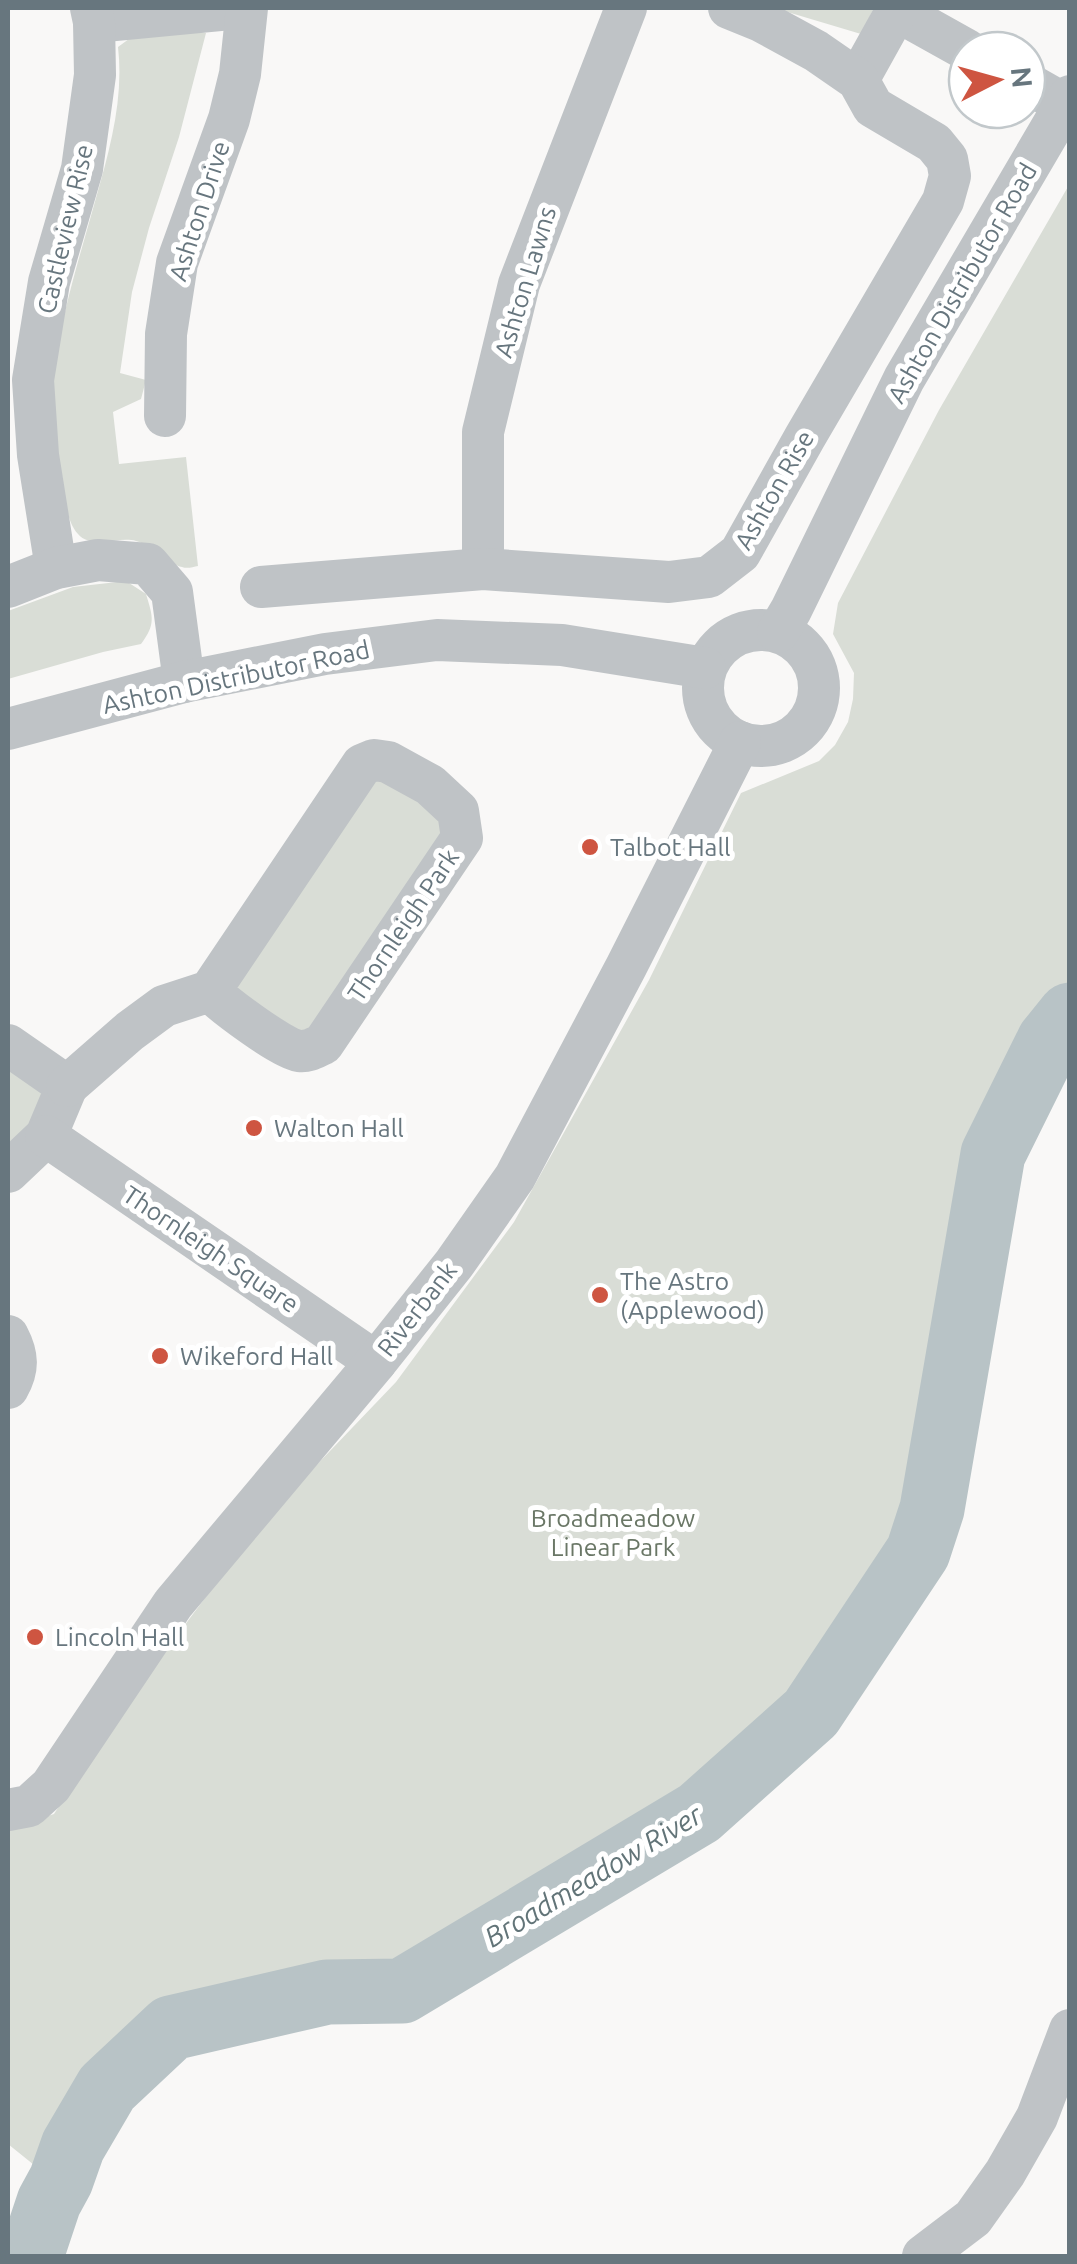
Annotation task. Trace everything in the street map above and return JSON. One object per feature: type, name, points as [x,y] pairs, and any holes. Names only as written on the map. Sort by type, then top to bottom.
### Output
[{"type":"street","points":[[92,15],[244,8]]},
{"type":"street","name":"Ashton Drive","points":[[166,416],[166,334],[177,264],[229,120],[240,74],[244,8]]},
{"type":"street","name":"Ashton Lawns","points":[[483,569],[482,432],[519,284],[626,8]]},
{"type":"street","points":[[729,8],[816,51],[858,80],[898,9],[947,38]]},
{"type":"street","name":"Castleview Rise","points":[[56,568],[38,455],[34,380],[48,282],[82,169],[95,75],[92,15]]},
{"type":"street","name":"Ashton Rise","points":[[261,587],[483,569],[668,582],[709,577],[740,553],[943,201],[950,176],[947,159],[934,142],[873,107],[858,80]]},
{"type":"street","name":"Ashton Distributor Road","points":[[778,632],[904,379],[1067,100]]},
{"type":"street","points":[[8,586],[56,568],[98,560],[148,564],[172,592],[184,682]]},
{"type":"street","points":[[760,629],[778,632],[808,653],[819,688],[816,707],[807,724],[777,744],[758,746],[740,742],[724,734],[704,704],[706,668],[714,652],[727,640],[760,629]]},
{"type":"street","name":"Ashton Distributor Road","points":[[8,729],[184,682],[325,654],[437,640],[562,646],[706,668]]},
{"type":"street","name":"Riverbank","points":[[8,1810],[29,1806],[51,1786],[173,1604],[376,1362],[454,1264],[515,1176],[740,742]]},
{"type":"street","name":"Thornleigh Park","points":[[374,760],[388,762],[430,786],[458,811],[462,838],[322,1044],[308,1052],[294,1050],[210,991],[362,765],[374,760]]},
{"type":"street","points":[[8,1172],[46,1136],[68,1086],[164,1006],[210,991]]},
{"type":"street","points":[[8,1045],[68,1086]]},
{"type":"street","name":"Thornleigh Square","points":[[46,1136],[376,1362]]},
{"type":"street","points":[[8,1336],[17,1355],[14,1378],[8,1388]]},
{"type":"street","points":[[923,2256],[973,2218],[1005,2173],[1037,2117],[1070,2030]]},
{"type":"green space","points":[[774,8],[874,8],[861,34]]},
{"type":"green space","points":[[206,33],[132,292],[120,373],[146,380],[141,399],[113,412],[119,464],[186,457],[198,566],[186,568],[136,541],[98,542],[78,534],[66,506],[53,390],[63,320],[115,123],[118,47],[133,36]]},
{"type":"green space","name":"Broadmeadow Linear Park","points":[[1069,185],[1069,1015],[1049,1041],[993,1154],[932,1509],[918,1552],[811,1713],[699,1813],[402,1991],[327,1992],[171,2028],[55,2143],[39,2169],[8,2144],[8,1829],[54,1814],[100,1743],[263,1521],[396,1382],[514,1222],[649,980],[741,793],[819,761],[835,745],[848,722],[854,673],[833,634],[838,603],[939,410]]},
{"type":"green space","points":[[126,581],[146,594],[150,609],[151,625],[141,644],[8,679],[8,611],[73,587]]},
{"type":"green space","points":[[386,777],[450,824],[321,1027],[303,1033],[240,994],[235,980],[367,788]]},
{"type":"green space","points":[[8,1062],[46,1092],[48,1105],[8,1152]]},
{"type":"waterway","name":"Broadmeadow River","points":[[31,2256],[73,2146],[107,2088],[171,2028],[327,1992],[402,1991],[699,1813],[811,1713],[918,1552],[932,1509],[993,1154],[1049,1041],[1070,1015]]},
{"type":"place","name":"Talbot Hall","points":[[590,847]]},
{"type":"place","name":"Walton Hall","points":[[254,1128]]},
{"type":"place","name":"The Astro (Applewood)","points":[[600,1295]]},
{"type":"place","name":"Wikeford Hall","points":[[160,1356]]},
{"type":"place","name":"Lincoln Hall","points":[[35,1637]]}]
